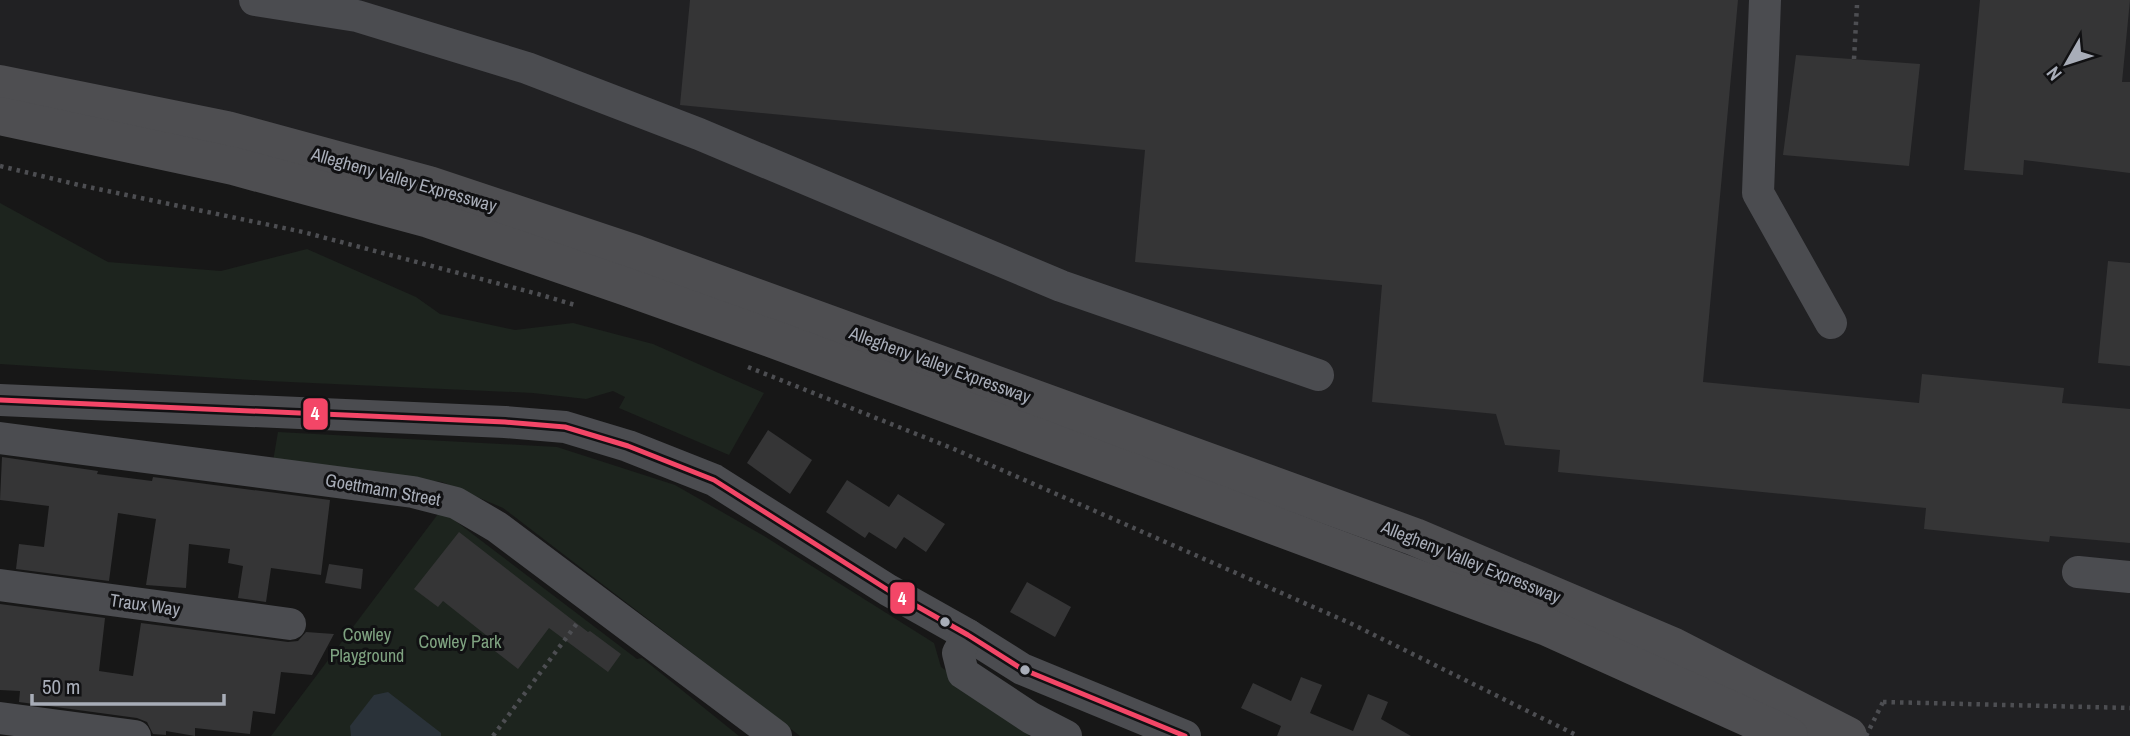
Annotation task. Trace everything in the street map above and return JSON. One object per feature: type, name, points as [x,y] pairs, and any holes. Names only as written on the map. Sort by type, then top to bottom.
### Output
[{"type":"highway","name":"Allegheny Valley Expressway","points":[[0,84],[227,130],[429,185],[636,254],[1415,537],[1672,646],[1793,722]]},
{"type":"highway","name":"Allegheny Valley Expressway","points":[[0,116],[233,166],[429,219],[785,343],[1547,627],[1793,722],[1848,736]]},
{"type":"highway","points":[[1547,627],[1728,736]]},
{"type":"highway","points":[[1793,722],[1872,725]]},
{"type":"street","points":[[255,0],[357,16],[527,68],[699,134],[1061,286],[1318,375]]},
{"type":"street","points":[[1765,0],[1758,193],[1830,323]]},
{"type":"street","points":[[0,400],[505,422],[565,427],[628,446],[714,480],[888,590],[968,635],[1021,669],[1185,736]]},
{"type":"street","name":"Goettmann Street","points":[[0,438],[413,492],[456,503],[498,527],[776,736]]},
{"type":"street","points":[[2078,572],[2130,577]]},
{"type":"street","name":"Traux Way","points":[[0,585],[290,624]]},
{"type":"street","points":[[968,635],[958,653],[963,673],[1031,718],[1066,736]]},
{"type":"street","points":[[0,718],[135,736]]},
{"type":"path","points":[[1854,59],[1857,5]]},
{"type":"path","points":[[0,166],[303,232],[577,306]]},
{"type":"path","points":[[742,364],[954,449],[1353,624],[1578,736]]},
{"type":"path","points":[[493,736],[594,600]]},
{"type":"path","points":[[1872,725],[2130,708]]},
{"type":"shaded area","points":[[0,0],[2130,0],[2130,736],[1848,736],[0,84]]},
{"type":"shaded area","points":[[388,692],[441,733],[441,736],[351,736],[350,726],[374,695]]},
{"type":"green space","points":[[0,203],[108,262],[221,271],[307,249],[416,297],[440,314],[515,330],[573,323],[653,344],[764,393],[729,455],[619,408],[625,397],[613,391],[586,399],[533,393],[268,381],[0,364]]},
{"type":"green space","points":[[278,432],[557,447],[675,485],[764,536],[934,643],[941,667],[1031,733],[1028,736],[800,736],[503,508],[442,482],[273,461]]},
{"type":"green space","name":"Cowley Park","points":[[441,510],[637,659],[642,658],[739,736],[271,736]]},
{"type":"building","points":[[690,0],[1738,0],[1703,382],[1919,403],[1922,374],[2064,388],[2062,403],[2130,409],[2130,543],[2050,536],[2049,542],[1924,529],[1926,508],[1558,472],[1560,450],[1505,445],[1496,414],[1372,402],[1382,285],[1135,262],[1145,150],[680,105]]},
{"type":"building","points":[[1980,0],[2130,0],[2122,82],[2130,82],[2130,173],[2024,160],[2023,175],[1964,170]]},
{"type":"building","points":[[1796,55],[1920,64],[1909,166],[1783,155]]},
{"type":"building","points":[[2108,261],[2130,263],[2130,366],[2098,363]]},
{"type":"building","points":[[768,430],[812,460],[790,494],[747,463]]},
{"type":"building","points":[[2,457],[98,471],[97,474],[152,481],[153,477],[330,500],[321,575],[271,568],[266,602],[238,598],[243,566],[228,563],[230,549],[189,544],[186,588],[146,585],[156,519],[118,513],[109,581],[16,569],[19,544],[44,547],[49,506],[0,500]]},
{"type":"building","points":[[847,480],[889,507],[898,494],[945,524],[926,552],[904,537],[896,549],[869,532],[865,538],[826,512]]},
{"type":"building","points":[[459,532],[588,632],[621,654],[608,672],[549,628],[518,669],[491,648],[496,643],[443,601],[438,607],[414,589]]},
{"type":"building","points":[[329,564],[363,569],[361,589],[325,583]]},
{"type":"building","points":[[1027,582],[1071,607],[1055,637],[1010,612]]},
{"type":"building","points":[[0,604],[105,618],[99,671],[133,676],[141,623],[288,642],[298,641],[306,632],[334,634],[312,675],[281,672],[275,714],[253,711],[250,734],[195,728],[195,736],[166,731],[166,735],[153,734],[147,722],[137,718],[19,702],[20,691],[0,690]]},
{"type":"building","points":[[1301,677],[1322,685],[1310,713],[1353,731],[1368,694],[1388,702],[1381,719],[1411,736],[1277,736],[1281,726],[1241,708],[1253,683],[1291,701]]},
{"type":"transit line","name":"4","points":[[0,400],[505,422],[565,427],[628,446],[714,480],[888,590],[1022,669],[1185,736]]},
{"type":"park label","name":"Cowley Playground","points":[[367,645]]}]
